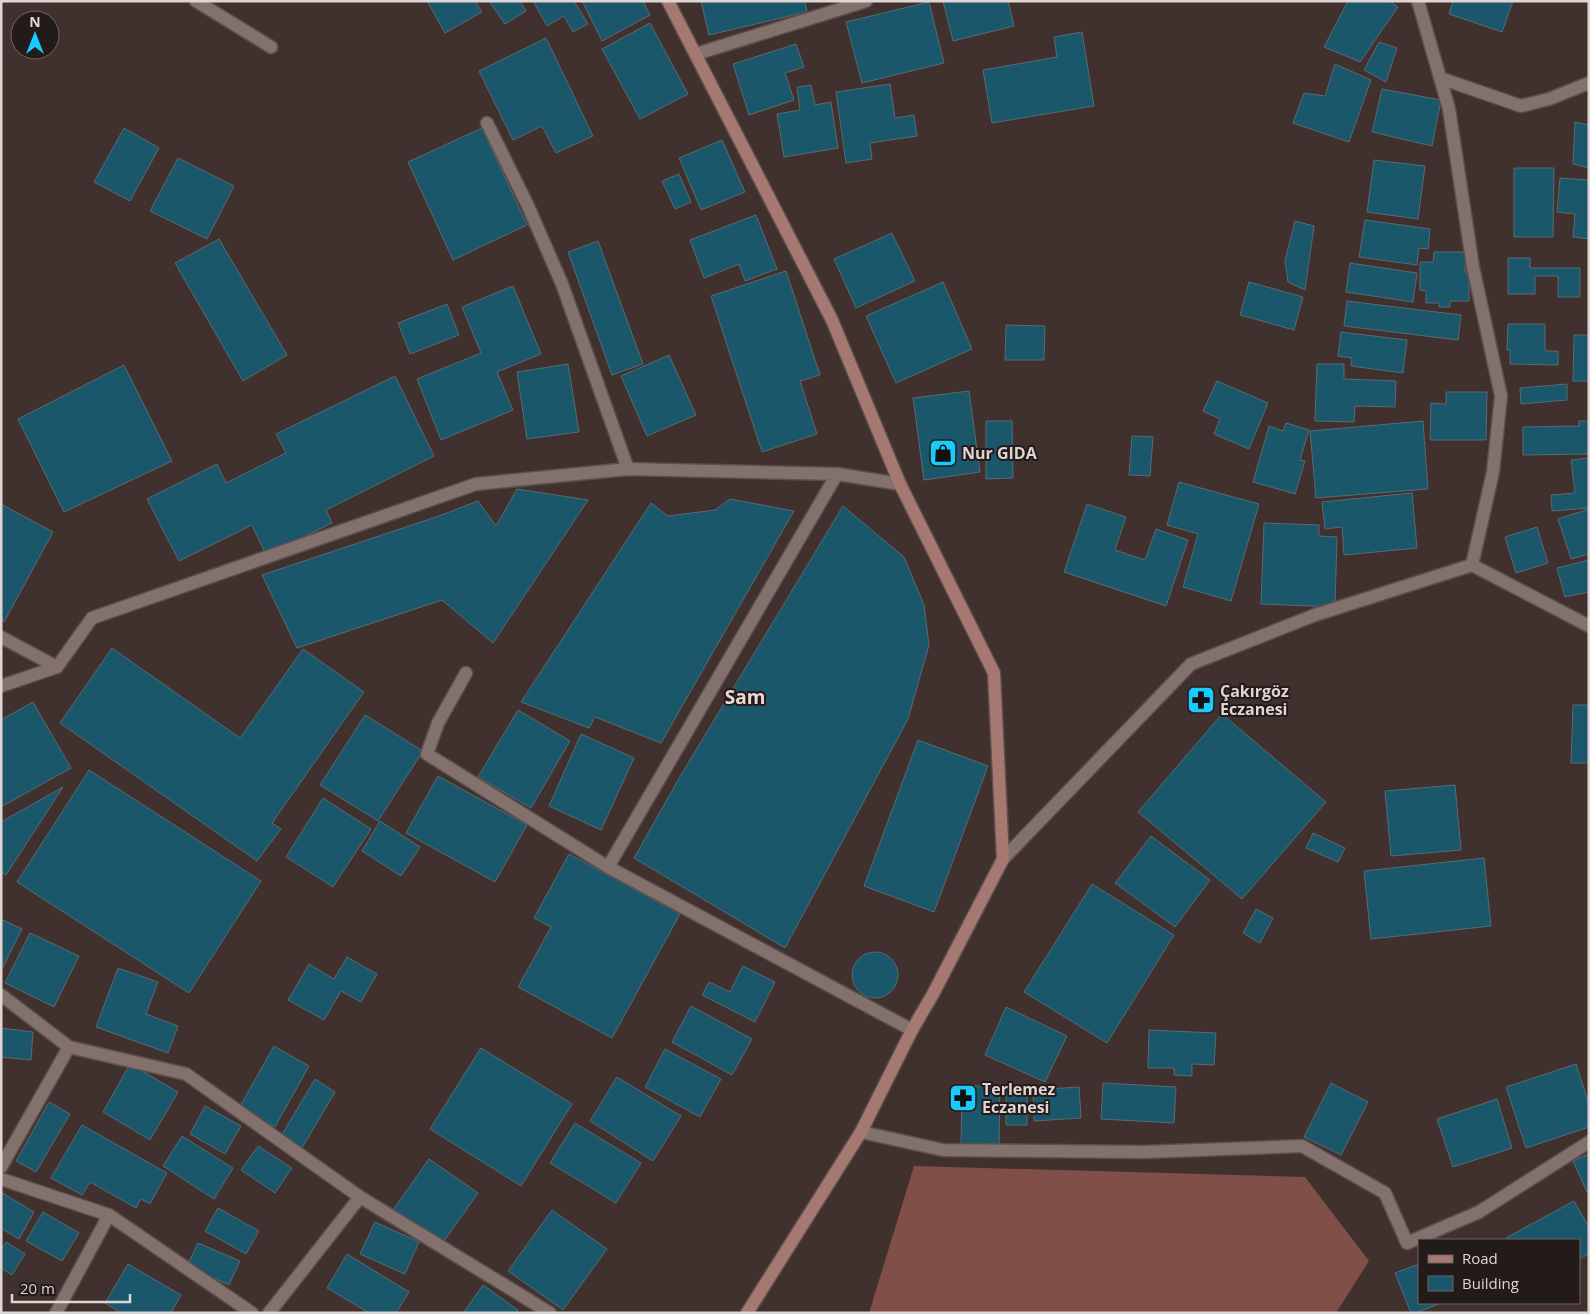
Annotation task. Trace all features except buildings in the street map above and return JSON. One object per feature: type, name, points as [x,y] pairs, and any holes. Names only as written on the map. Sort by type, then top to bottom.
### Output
[{"type":"street","points":[[196,1],[271,47]]},
{"type":"street","points":[[668,1],[832,320],[900,484],[994,673],[1003,859]]},
{"type":"street","points":[[696,54],[866,1]]},
{"type":"street","points":[[1418,1],[1449,109],[1474,267],[1501,396],[1493,472],[1472,565]]},
{"type":"street","points":[[1440,78],[1521,106],[1549,99],[1589,83]]},
{"type":"street","points":[[487,123],[528,206],[562,284],[628,469]]},
{"type":"street","points":[[1,686],[57,668],[92,618],[476,484],[628,469],[837,474],[900,484]]},
{"type":"street","points":[[608,867],[837,474]]},
{"type":"street","points":[[747,1313],[861,1132],[912,1030],[933,994],[1003,859],[1191,664],[1315,615],[1472,565],[1589,626]]},
{"type":"street","points":[[1,638],[57,668]]},
{"type":"street","points":[[466,673],[438,723],[427,754],[608,867],[912,1030]]},
{"type":"street","points":[[1,995],[69,1047],[186,1074],[360,1197],[550,1313]]},
{"type":"street","points":[[1,1167],[69,1047]]},
{"type":"street","points":[[861,1132],[944,1150],[1144,1152],[1302,1146],[1385,1193],[1407,1243],[1479,1212],[1589,1142]]},
{"type":"street","points":[[1,1179],[110,1215],[252,1313]]},
{"type":"street","points":[[269,1313],[360,1197]]},
{"type":"street","points":[[56,1313],[110,1215]]},
{"type":"shaded area","points":[[914,1166],[1305,1177],[1369,1261],[1336,1313],[869,1313]]},
{"type":"place","name":"Nur GIDA","points":[[943,453]]},
{"type":"place","name":"Çakırgöz Eczanesi","points":[[1201,700]]},
{"type":"place","name":"Terlemez Eczanesi","points":[[963,1098]]},
{"type":"district","name":"Sam","points":[[745,697]]}]
